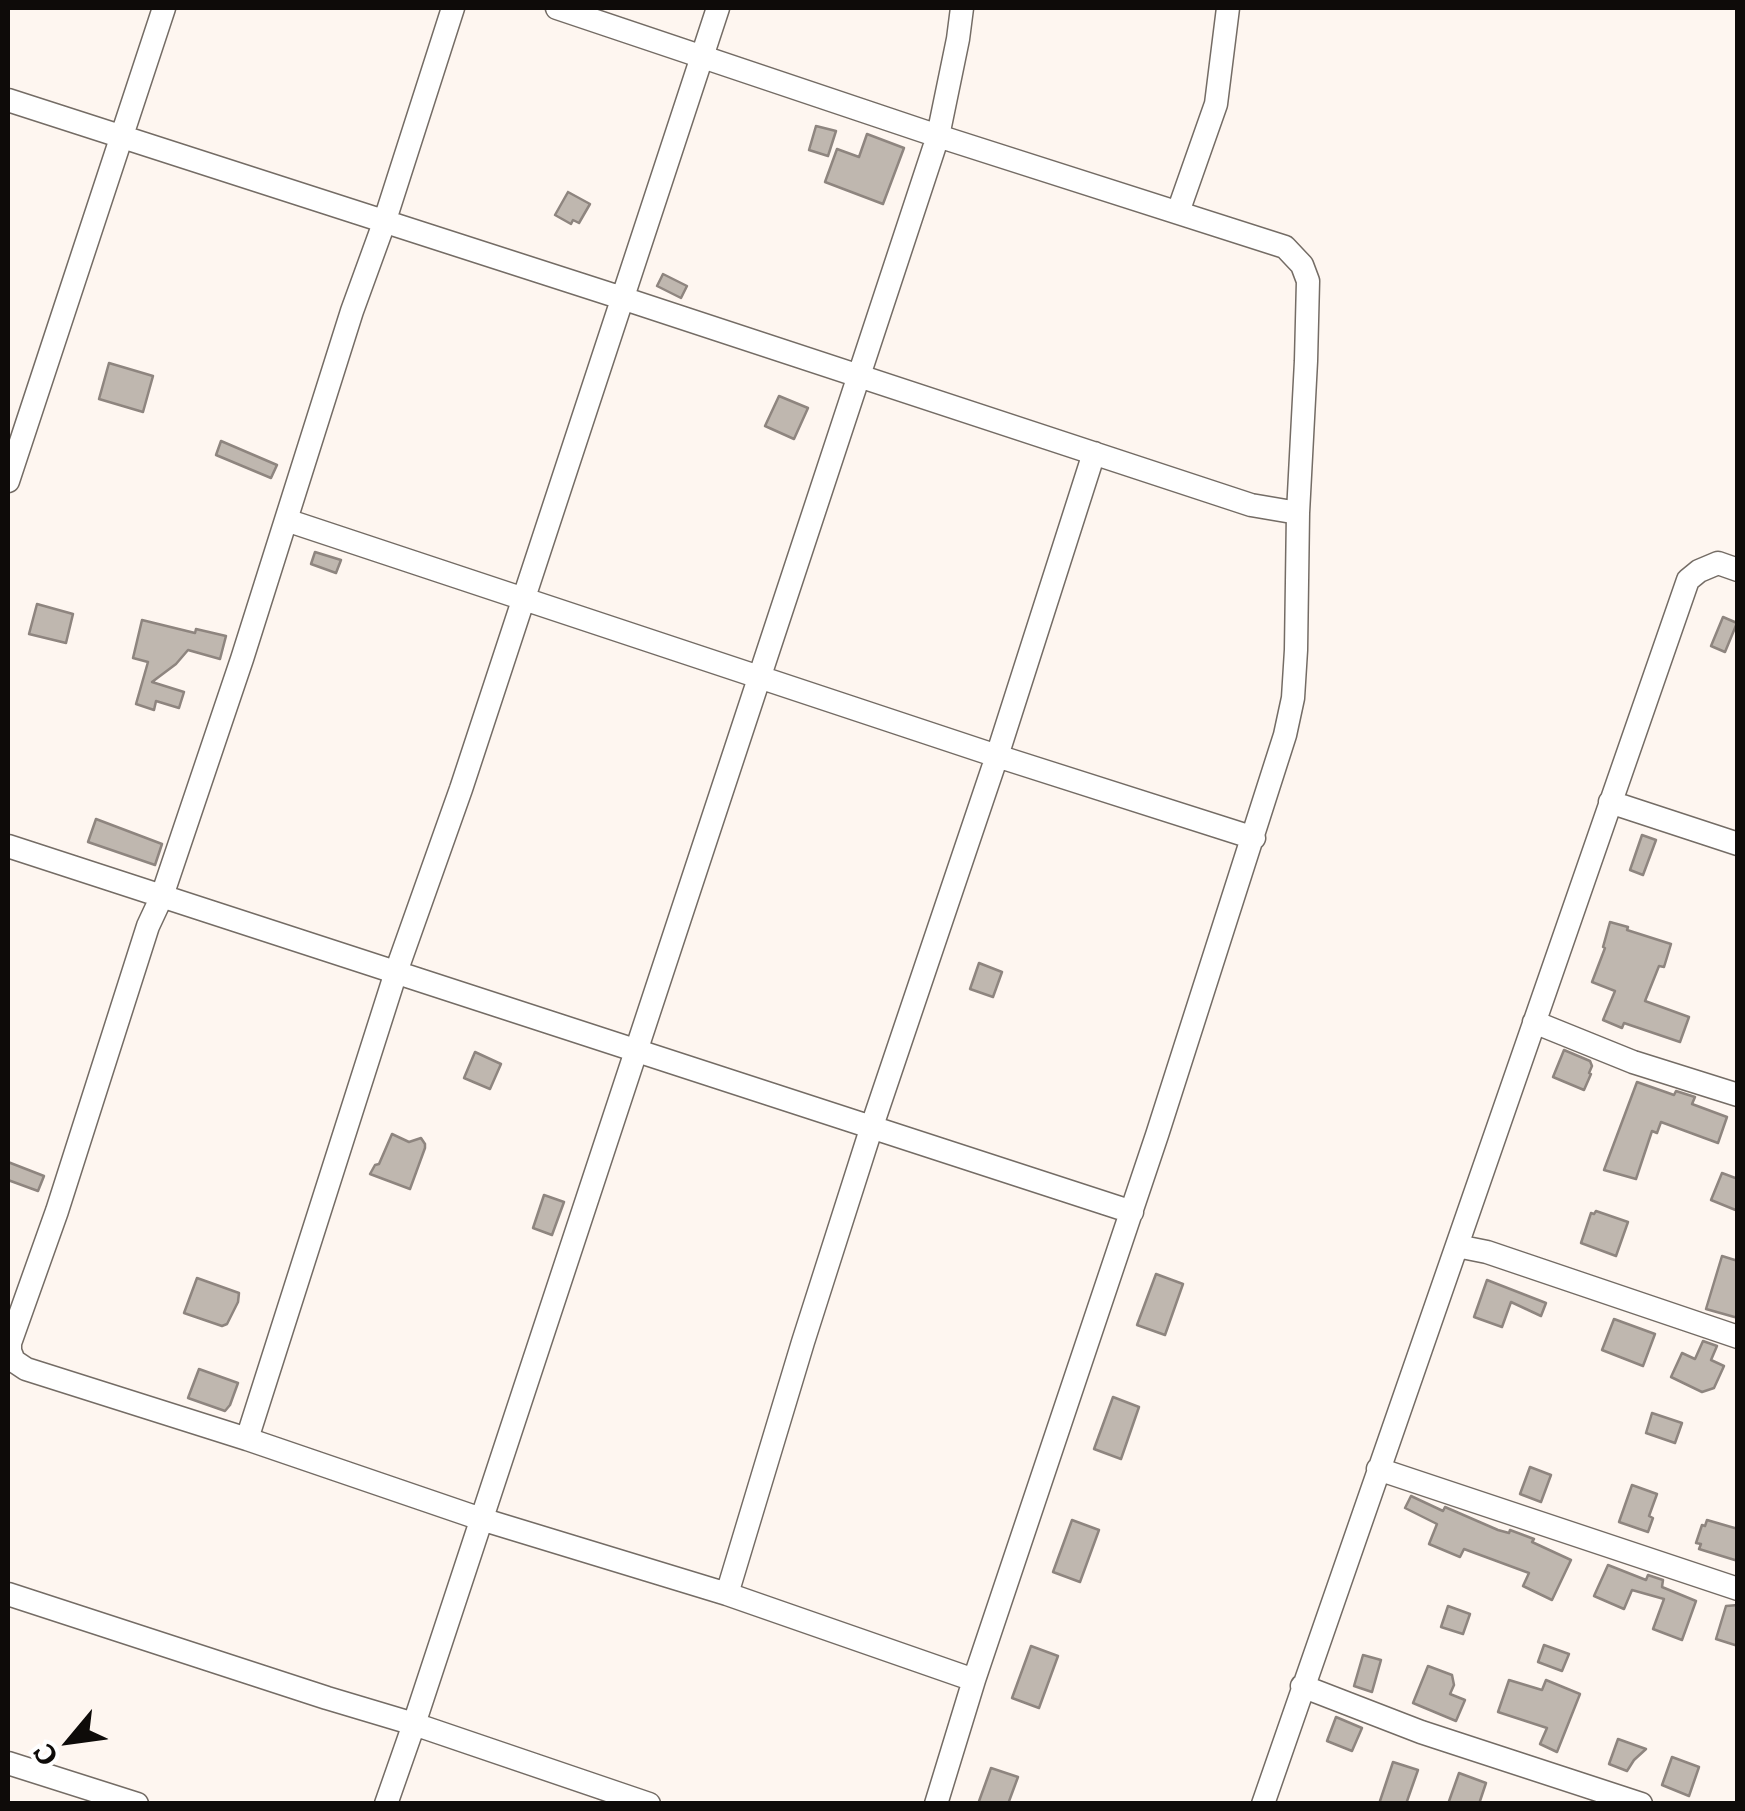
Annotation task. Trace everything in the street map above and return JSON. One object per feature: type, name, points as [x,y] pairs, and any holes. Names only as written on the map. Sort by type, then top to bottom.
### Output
[{"type":"street","points":[[8,481],[164,8]]},
{"type":"street","points":[[453,8],[242,659],[162,896],[148,926],[10,1351],[26,1370],[247,1439],[481,1519],[727,1594],[974,1680]]},
{"type":"street","points":[[557,8],[1285,247],[1302,265],[1308,281],[1293,698],[1285,735],[936,1804]]},
{"type":"street","points":[[247,1439],[396,972],[462,790],[718,8]]},
{"type":"street","points":[[386,1804],[938,136],[962,8]]},
{"type":"street","points":[[1178,212],[1216,104],[1228,8]]},
{"type":"street","points":[[8,100],[1251,505],[1298,513]]},
{"type":"street","points":[[727,1594],[872,1126],[1094,453]]},
{"type":"street","points":[[286,520],[1254,838]]},
{"type":"street","points":[[1262,1804],[1688,580],[1700,571],[1728,566]]},
{"type":"street","points":[[1610,802],[1738,844]]},
{"type":"street","points":[[8,846],[1132,1212]]},
{"type":"street","points":[[1534,1022],[1632,1062],[1738,1095]]},
{"type":"street","points":[[1457,1246],[1487,1252],[1738,1336]]},
{"type":"street","points":[[1378,1469],[1738,1588]]},
{"type":"street","points":[[8,1594],[650,1804]]},
{"type":"street","points":[[1302,1686],[1421,1732],[1642,1804]]},
{"type":"street","points":[[8,1763],[137,1804]]},
{"type":"building","points":[[816,126],[836,131],[828,156],[809,150]]},
{"type":"building","points":[[867,134],[904,148],[883,204],[825,182],[837,149],[859,157]]},
{"type":"building","points":[[568,192],[590,204],[579,223],[573,220],[571,224],[555,215]]},
{"type":"building","points":[[663,274],[687,286],[681,298],[657,286]]},
{"type":"building","points":[[109,363],[153,376],[143,412],[99,399]]},
{"type":"building","points":[[779,396],[808,408],[794,439],[765,426]]},
{"type":"building","points":[[221,441],[277,465],[271,478],[216,455]]},
{"type":"building","points":[[315,552],[341,560],[336,573],[311,564]]},
{"type":"building","points":[[37,604],[73,614],[66,643],[29,634]]},
{"type":"building","points":[[1723,617],[1737,623],[1725,652],[1711,646]]},
{"type":"building","points":[[142,620],[226,636],[220,659],[188,650],[152,682],[184,692],[179,708],[156,701],[154,710],[136,704],[148,662],[133,658]]},
{"type":"building","points":[[96,819],[162,844],[155,865],[88,842]]},
{"type":"building","points":[[1642,835],[1656,840],[1643,875],[1630,870]]},
{"type":"building","points":[[1610,922],[1671,944],[1664,967],[1659,966],[1645,1001],[1689,1017],[1680,1042],[1603,1020],[1615,991],[1592,982]]},
{"type":"building","points":[[979,963],[1002,972],[993,997],[970,989]]},
{"type":"building","points":[[1564,1050],[1590,1061],[1591,1074],[1584,1090],[1553,1077]]},
{"type":"building","points":[[475,1052],[501,1064],[490,1089],[464,1078]]},
{"type":"building","points":[[1637,1082],[1674,1095],[1676,1091],[1695,1097],[1692,1104],[1727,1117],[1718,1143],[1661,1122],[1657,1133],[1652,1131],[1636,1179],[1604,1170]]},
{"type":"building","points":[[392,1134],[409,1142],[421,1138],[425,1144],[410,1189],[370,1174],[379,1164]]},
{"type":"building","points":[[8,1162],[44,1176],[38,1191],[8,1180]]},
{"type":"building","points":[[1722,1173],[1738,1179],[1738,1211],[1711,1200]]},
{"type":"building","points":[[544,1195],[564,1202],[552,1235],[533,1228]]},
{"type":"building","points":[[1596,1211],[1628,1222],[1616,1256],[1581,1243],[1591,1213]]},
{"type":"building","points":[[1722,1256],[1738,1261],[1738,1318],[1706,1309]]},
{"type":"building","points":[[1156,1274],[1183,1284],[1165,1335],[1137,1325]]},
{"type":"building","points":[[197,1278],[239,1293],[227,1324],[222,1326],[184,1313]]},
{"type":"building","points":[[1487,1280],[1546,1303],[1541,1316],[1511,1302],[1502,1327],[1474,1317]]},
{"type":"building","points":[[1614,1319],[1655,1334],[1643,1366],[1602,1350]]},
{"type":"building","points":[[1703,1341],[1717,1346],[1711,1360],[1724,1366],[1714,1388],[1702,1392],[1671,1377],[1682,1353],[1695,1359]]},
{"type":"building","points":[[199,1369],[238,1383],[225,1411],[188,1398]]},
{"type":"building","points":[[1113,1397],[1139,1407],[1121,1459],[1094,1449]]},
{"type":"building","points":[[1652,1413],[1682,1423],[1675,1443],[1646,1433]]},
{"type":"building","points":[[1530,1467],[1551,1475],[1541,1502],[1520,1494]]},
{"type":"building","points":[[1632,1485],[1657,1494],[1648,1532],[1619,1522]]},
{"type":"building","points":[[1411,1496],[1443,1511],[1445,1507],[1498,1530],[1534,1539],[1532,1542],[1571,1560],[1552,1600],[1523,1586],[1529,1573],[1464,1549],[1460,1557],[1429,1544],[1437,1524],[1405,1508]]},
{"type":"building","points":[[1072,1520],[1099,1530],[1080,1582],[1053,1572]]},
{"type":"building","points":[[1707,1520],[1738,1529],[1738,1561],[1699,1549],[1701,1544],[1696,1543]]},
{"type":"building","points":[[1608,1565],[1646,1580],[1648,1575],[1663,1580],[1662,1587],[1696,1601],[1682,1640],[1653,1629],[1664,1599],[1632,1590],[1624,1609],[1594,1596]]},
{"type":"building","points":[[1738,1605],[1738,1646],[1716,1639],[1726,1606]]},
{"type":"building","points":[[1448,1606],[1470,1614],[1463,1634],[1441,1627]]},
{"type":"building","points":[[1544,1645],[1569,1654],[1562,1671],[1538,1662]]},
{"type":"building","points":[[1031,1646],[1058,1656],[1039,1708],[1012,1698]]},
{"type":"building","points":[[1363,1655],[1381,1660],[1372,1692],[1354,1686]]},
{"type":"building","points":[[1428,1666],[1452,1675],[1454,1685],[1450,1694],[1465,1700],[1456,1721],[1413,1703]]},
{"type":"building","points":[[1509,1680],[1542,1690],[1546,1680],[1580,1694],[1557,1752],[1540,1744],[1547,1728],[1498,1712]]},
{"type":"building","points":[[1336,1717],[1362,1728],[1352,1751],[1327,1741]]},
{"type":"building","points":[[1618,1739],[1646,1749],[1627,1771],[1609,1764]]},
{"type":"building","points":[[1672,1757],[1699,1767],[1689,1796],[1662,1785]]},
{"type":"building","points":[[1393,1762],[1418,1770],[1406,1804],[1379,1804]]},
{"type":"building","points":[[991,1768],[1018,1777],[1008,1804],[978,1804]]},
{"type":"building","points":[[1459,1773],[1486,1783],[1479,1804],[1448,1804]]}]
